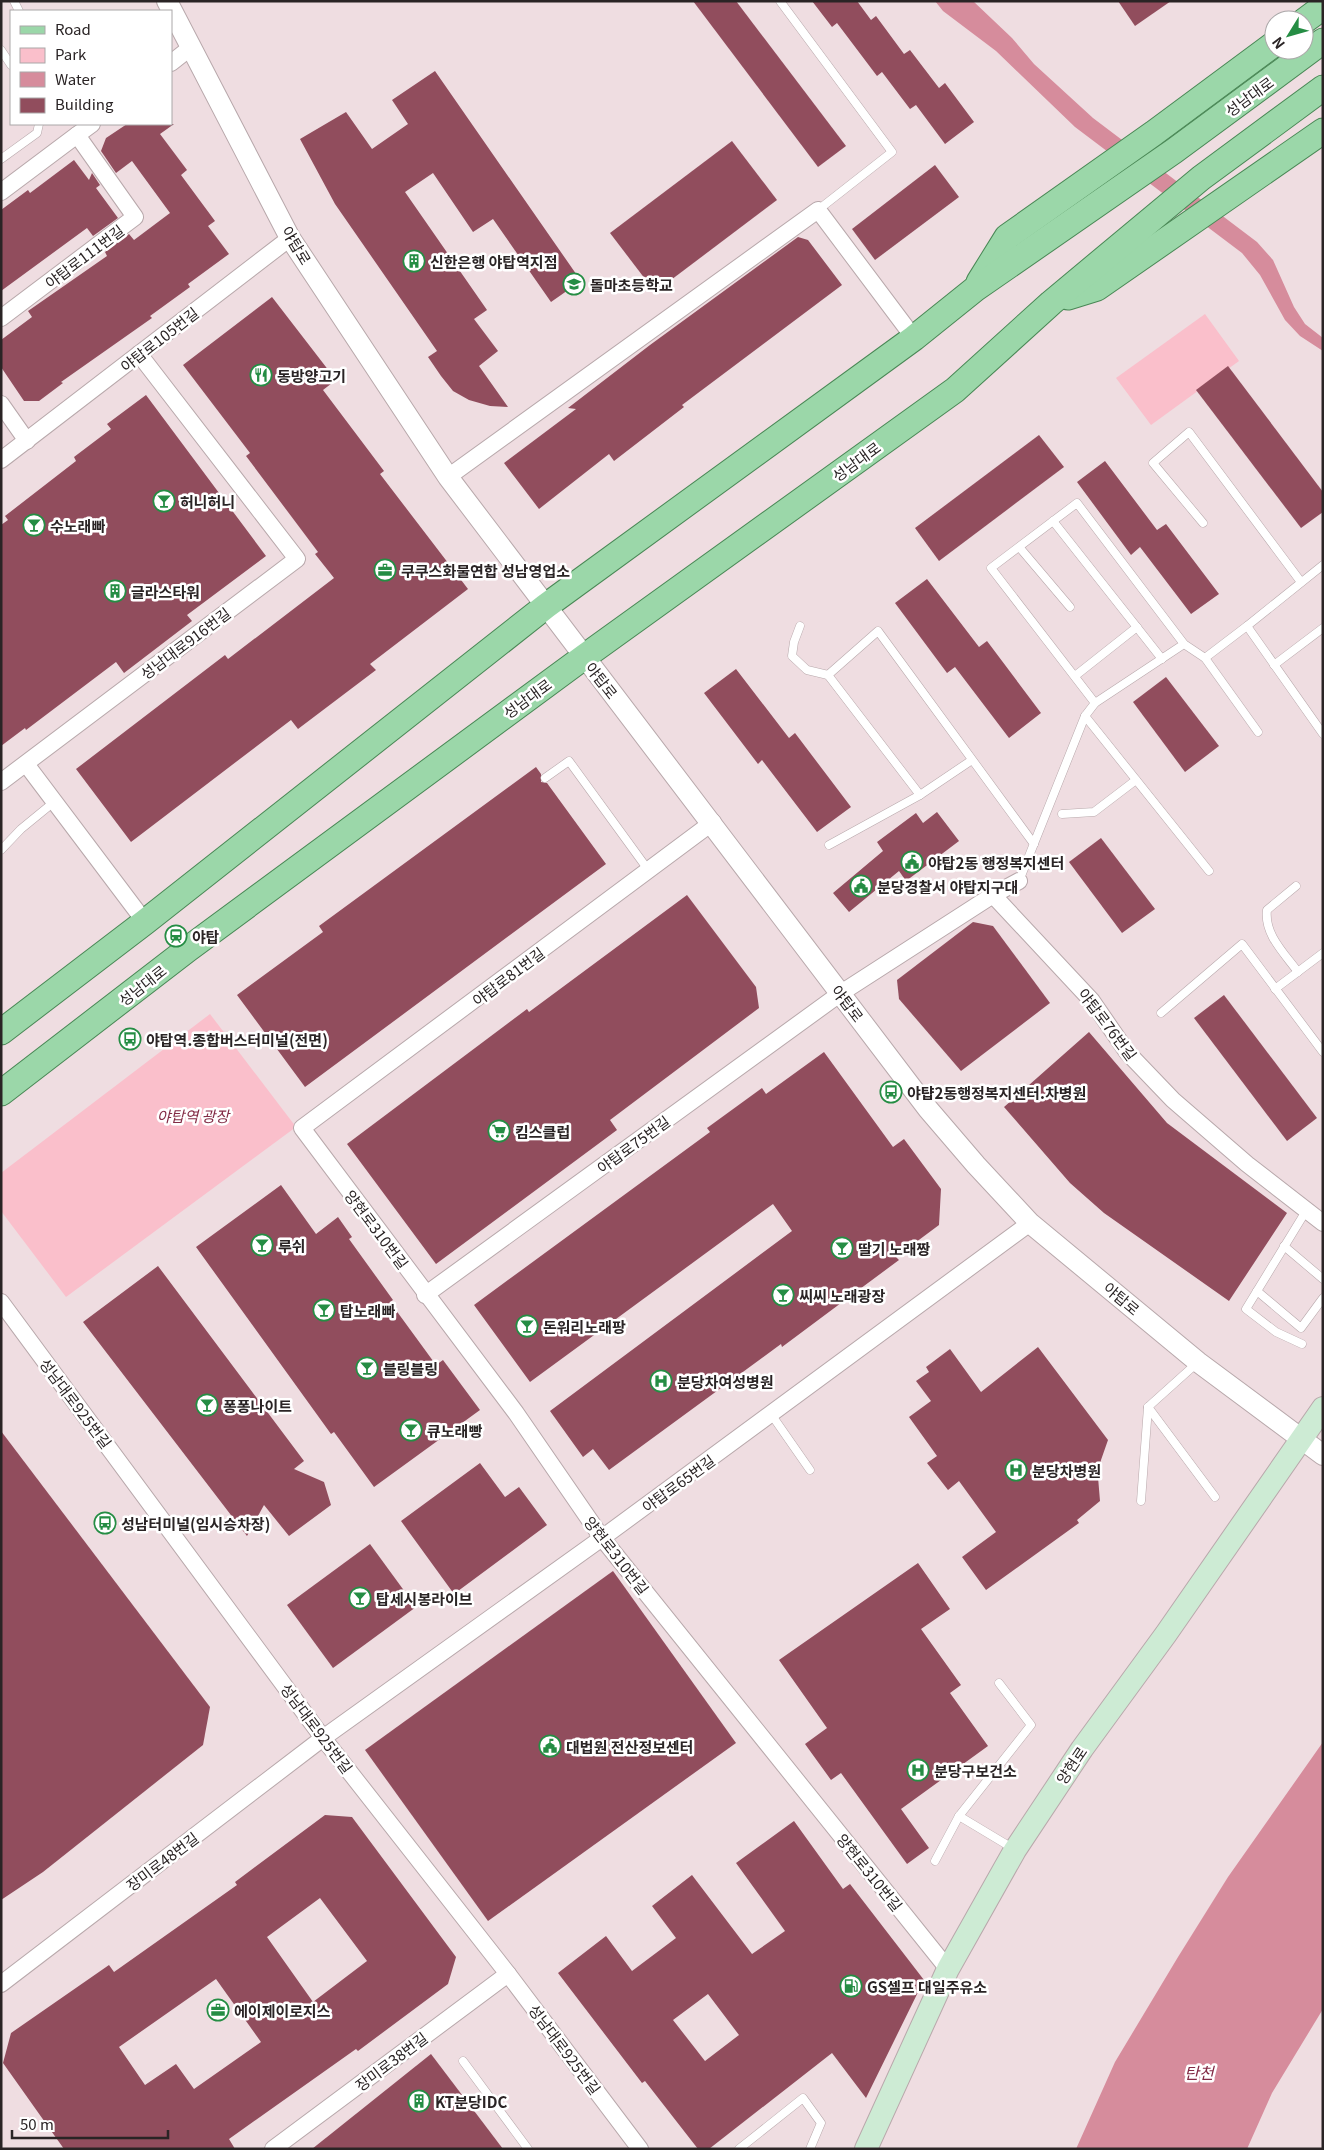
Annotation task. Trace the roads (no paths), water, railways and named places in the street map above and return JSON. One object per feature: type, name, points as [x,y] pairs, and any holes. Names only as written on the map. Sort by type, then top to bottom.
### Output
[{"type":"main road","name":"성남대로","points":[[975,289],[1174,151],[1323,41]]},
{"type":"main road","points":[[1,1032],[145,922],[546,606],[914,338],[975,289],[1007,237],[1154,133],[1264,51]]},
{"type":"main road","points":[[1135,249],[1201,178],[1323,88]]},
{"type":"main road","points":[[1135,249],[1226,196],[1323,131]]},
{"type":"main road","name":"성남대로","points":[[1,1093],[188,949],[584,657],[955,390],[1051,303],[1135,249]]},
{"type":"main road","name":"양현로","points":[[866,2149],[948,1970],[1015,1850],[1082,1749],[1166,1634],[1323,1408]]},
{"type":"street","name":"야탑로","points":[[172,11],[248,154],[290,238],[448,477],[952,1137],[1030,1223],[1198,1362],[1323,1456]]},
{"type":"street","points":[[172,62],[190,48]]},
{"type":"street","points":[[1,192],[91,125]]},
{"type":"street","name":"야탑로111번길","points":[[1,318],[135,217],[77,135]]},
{"type":"street","points":[[448,477],[818,210],[914,338]]},
{"type":"street","name":"야탑로105번길","points":[[1,460],[290,238]]},
{"type":"street","name":"성남대로916번길","points":[[26,764],[297,559],[140,354]]},
{"type":"street","points":[[1,404],[27,441]]},
{"type":"street","points":[[1,782],[26,764],[145,922]]},
{"type":"street","name":"야탑로81번길","points":[[302,1128],[713,822]]},
{"type":"street","points":[[841,994],[993,895],[1019,881]]},
{"type":"street","name":"야탑로76번길","points":[[993,895],[1092,1001],[1126,1052],[1174,1100],[1246,1164],[1323,1223]]},
{"type":"street","name":"야탑로75번길","points":[[425,1295],[841,994]]},
{"type":"street","name":"양현로310번길","points":[[302,1128],[425,1295],[516,1414],[602,1538],[948,1970]]},
{"type":"street","name":"야탑로65번길","points":[[323,1738],[602,1538],[1030,1223]]},
{"type":"street","name":"성남대로925번길","points":[[1,1302],[323,1738],[508,1974],[640,2149]]},
{"type":"street","name":"장미로48번길","points":[[1,1984],[323,1738]]},
{"type":"street","name":"장미로38번길","points":[[273,2149],[508,1974]]},
{"type":"lane","points":[[780,1],[892,152],[818,210]]},
{"type":"lane","points":[[1,50],[10,64]]},
{"type":"lane","points":[[1,159],[37,132],[39,125]]},
{"type":"lane","points":[[1202,523],[1153,463],[1189,432],[1301,582]]},
{"type":"lane","points":[[1095,702],[991,568],[1020,548],[1077,502],[1184,644],[1206,658],[1258,732]]},
{"type":"lane","points":[[1053,521],[1162,659]]},
{"type":"lane","points":[[1020,548],[1070,607]]},
{"type":"lane","points":[[1206,658],[1323,565]]},
{"type":"lane","points":[[800,626],[794,642],[792,656],[806,670],[828,675],[920,796]]},
{"type":"lane","points":[[1247,626],[1323,734]]},
{"type":"lane","points":[[1076,676],[1137,628]]},
{"type":"lane","points":[[1274,665],[1323,628]]},
{"type":"lane","points":[[828,675],[878,631],[1034,844]]},
{"type":"lane","points":[[1019,881],[1085,716],[1095,702],[1184,644]]},
{"type":"lane","points":[[1085,716],[1208,871]]},
{"type":"lane","points":[[828,845],[920,796],[972,760]]},
{"type":"lane","points":[[545,778],[569,761],[649,871]]},
{"type":"lane","points":[[1062,814],[1094,812],[1136,780]]},
{"type":"lane","points":[[1,850],[21,829],[54,802]]},
{"type":"lane","points":[[1296,886],[1267,910],[1266,920],[1269,932],[1298,972]]},
{"type":"lane","points":[[1161,1013],[1242,944],[1276,989],[1320,1041],[1323,1052]]},
{"type":"lane","points":[[1276,989],[1323,953]]},
{"type":"lane","points":[[1302,1344],[1276,1332],[1246,1309],[1306,1210]]},
{"type":"lane","points":[[1284,1246],[1323,1279]]},
{"type":"lane","points":[[1257,1291],[1301,1328],[1323,1298]]},
{"type":"lane","points":[[1141,1501],[1148,1406],[1198,1362]]},
{"type":"lane","points":[[1148,1406],[1215,1497]]},
{"type":"lane","points":[[771,1414],[810,1470]]},
{"type":"lane","points":[[935,1861],[959,1816],[1031,1725],[999,1683]]},
{"type":"lane","points":[[959,1816],[1015,1850]]},
{"type":"lane","points":[[463,2061],[528,2149]]},
{"type":"lane","points":[[739,2149],[803,2098],[821,2123],[810,2149]]},
{"type":"water","points":[[935,1],[973,1],[1012,38],[1034,64],[1093,118],[1257,242],[1273,260],[1294,307],[1305,324],[1323,338],[1323,351],[1300,336],[1285,320],[1260,275],[1242,253],[1075,127],[996,51],[943,11]]},
{"type":"water","name":"탄천","points":[[1323,1742],[1323,2009],[1272,2093],[1247,2149],[1076,2149],[1115,2062],[1178,1957],[1228,1877]]},
{"type":"place","name":"신한은행 야탑역지점","points":[[414,261]]},
{"type":"place","name":"돌마초등학교","points":[[574,284]]},
{"type":"place","name":"동방양고기","points":[[261,375]]},
{"type":"place","name":"허니허니","points":[[164,501]]},
{"type":"place","name":"수노래빠","points":[[34,525]]},
{"type":"place","name":"쿠쿠스화물연합 성남영업소","points":[[385,570]]},
{"type":"place","name":"글라스타워","points":[[115,591]]},
{"type":"place","name":"야탑2동 행정복지센터","points":[[912,862]]},
{"type":"place","name":"분당경찰서 야탑지구대","points":[[861,886]]},
{"type":"place","name":"야탑","points":[[176,936]]},
{"type":"place","name":"야탑역.종합버스터미널(전면)","points":[[130,1039]]},
{"type":"place","name":"야턉2동행정복지센터.차병원","points":[[891,1092]]},
{"type":"place","name":"킴스클럽","points":[[499,1131]]},
{"type":"place","name":"루쉬","points":[[262,1245]]},
{"type":"place","name":"딸기 노래짱","points":[[842,1248]]},
{"type":"place","name":"씨씨 노래광장","points":[[783,1295]]},
{"type":"place","name":"탑노래빠","points":[[324,1310]]},
{"type":"place","name":"돈워리노래팡","points":[[527,1326]]},
{"type":"place","name":"블링블링","points":[[367,1368]]},
{"type":"place","name":"분당차여성병원","points":[[661,1381]]},
{"type":"place","name":"퐁퐁나이트","points":[[207,1405]]},
{"type":"place","name":"큐노래빵","points":[[411,1430]]},
{"type":"place","name":"분당차병원","points":[[1016,1470]]},
{"type":"place","name":"성남터미널(임시승차장)","points":[[105,1523]]},
{"type":"place","name":"탑세시봉라이브","points":[[360,1598]]},
{"type":"place","name":"대법원 전산정보센터","points":[[550,1746]]},
{"type":"place","name":"분당구보건소","points":[[918,1770]]},
{"type":"place","name":"GS셀프 대일주유소","points":[[851,1986]]},
{"type":"place","name":"에이제이로지스","points":[[218,2010]]},
{"type":"place","name":"KT분당IDC","points":[[419,2101]]},
{"type":"park label","name":"야탑역 광장","points":[[193,1115]]}]
